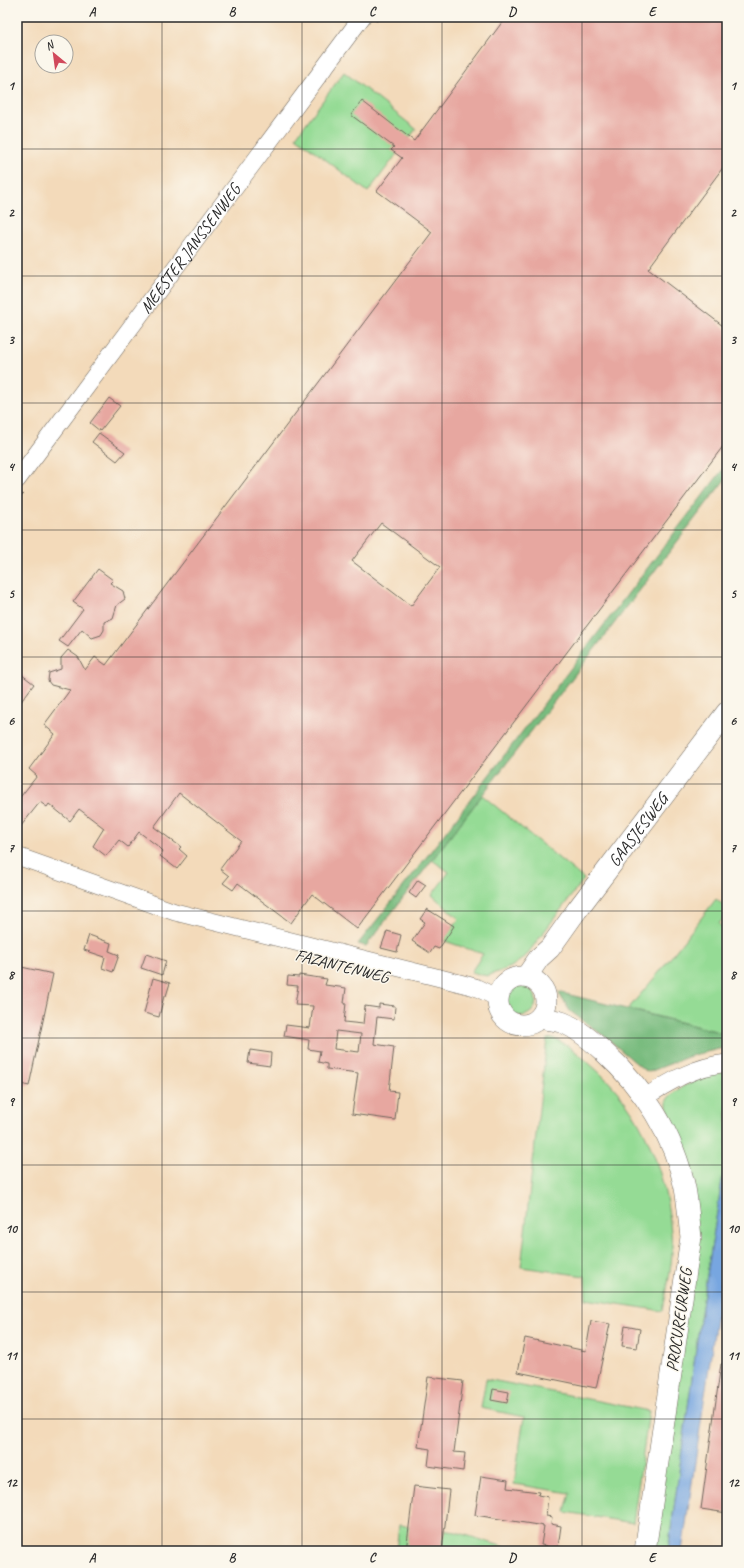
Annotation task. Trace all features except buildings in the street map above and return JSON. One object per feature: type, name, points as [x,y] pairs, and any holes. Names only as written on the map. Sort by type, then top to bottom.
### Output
[{"type":"main road","name":"GAASJESWEG","points":[[532,980],[546,964],[550,948],[581,904],[727,712]]},
{"type":"main road","points":[[514,979],[532,980],[545,994],[540,1018],[535,1022],[524,1026],[513,1024],[499,1012],[495,997],[514,979]]},
{"type":"main road","points":[[540,1018],[553,1022],[562,1022],[578,1032],[612,1059],[645,1097]]},
{"type":"main road","name":"PROCUREURWEG","points":[[645,1097],[660,1121],[685,1188],[691,1237],[645,1551]]},
{"type":"street","name":"MEESTER JANSSENWEG","points":[[17,480],[362,17]]},
{"type":"street","name":"FAZANTENWEG","points":[[17,856],[175,912],[475,987],[488,985],[495,997]]},
{"type":"street","points":[[645,1097],[677,1077],[694,1070],[727,1063]]},
{"type":"path","points":[[495,997],[502,1028],[514,1033],[540,1018]]},
{"type":"green space","points":[[344,72],[416,129],[368,192],[296,137]]},
{"type":"green space","points":[[727,464],[727,477],[366,946],[358,944],[418,868]]},
{"type":"green space","points":[[482,795],[584,879],[525,957],[511,967],[487,976],[471,972],[483,954],[442,940],[459,919],[432,895],[449,872],[432,860]]},
{"type":"green space","points":[[716,899],[727,908],[727,913],[719,924],[727,931],[727,1034],[628,1009],[661,970]]},
{"type":"green space","points":[[521,986],[532,990],[536,1001],[532,1012],[521,1016],[510,1012],[506,1001],[510,990]]},
{"type":"green space","points":[[558,992],[727,1034],[727,1047],[690,1056],[649,1072],[643,1069],[608,1039],[570,1011]]},
{"type":"green space","points":[[552,1038],[578,1053],[610,1083],[626,1103],[650,1146],[659,1169],[670,1219],[672,1252],[663,1311],[586,1299],[585,1276],[521,1267],[547,1039]]},
{"type":"green space","points":[[727,1071],[727,1149],[701,1313],[668,1551],[650,1551],[695,1184],[683,1145],[667,1107],[667,1100],[678,1089],[694,1081]]},
{"type":"green space","points":[[486,1379],[649,1411],[633,1523],[565,1512],[570,1493],[514,1484],[524,1417],[481,1408]]},
{"type":"green space","points":[[399,1525],[456,1532],[517,1551],[396,1551]]},
{"type":"water","points":[[727,1149],[727,1245],[682,1551],[668,1551],[701,1313]]}]
